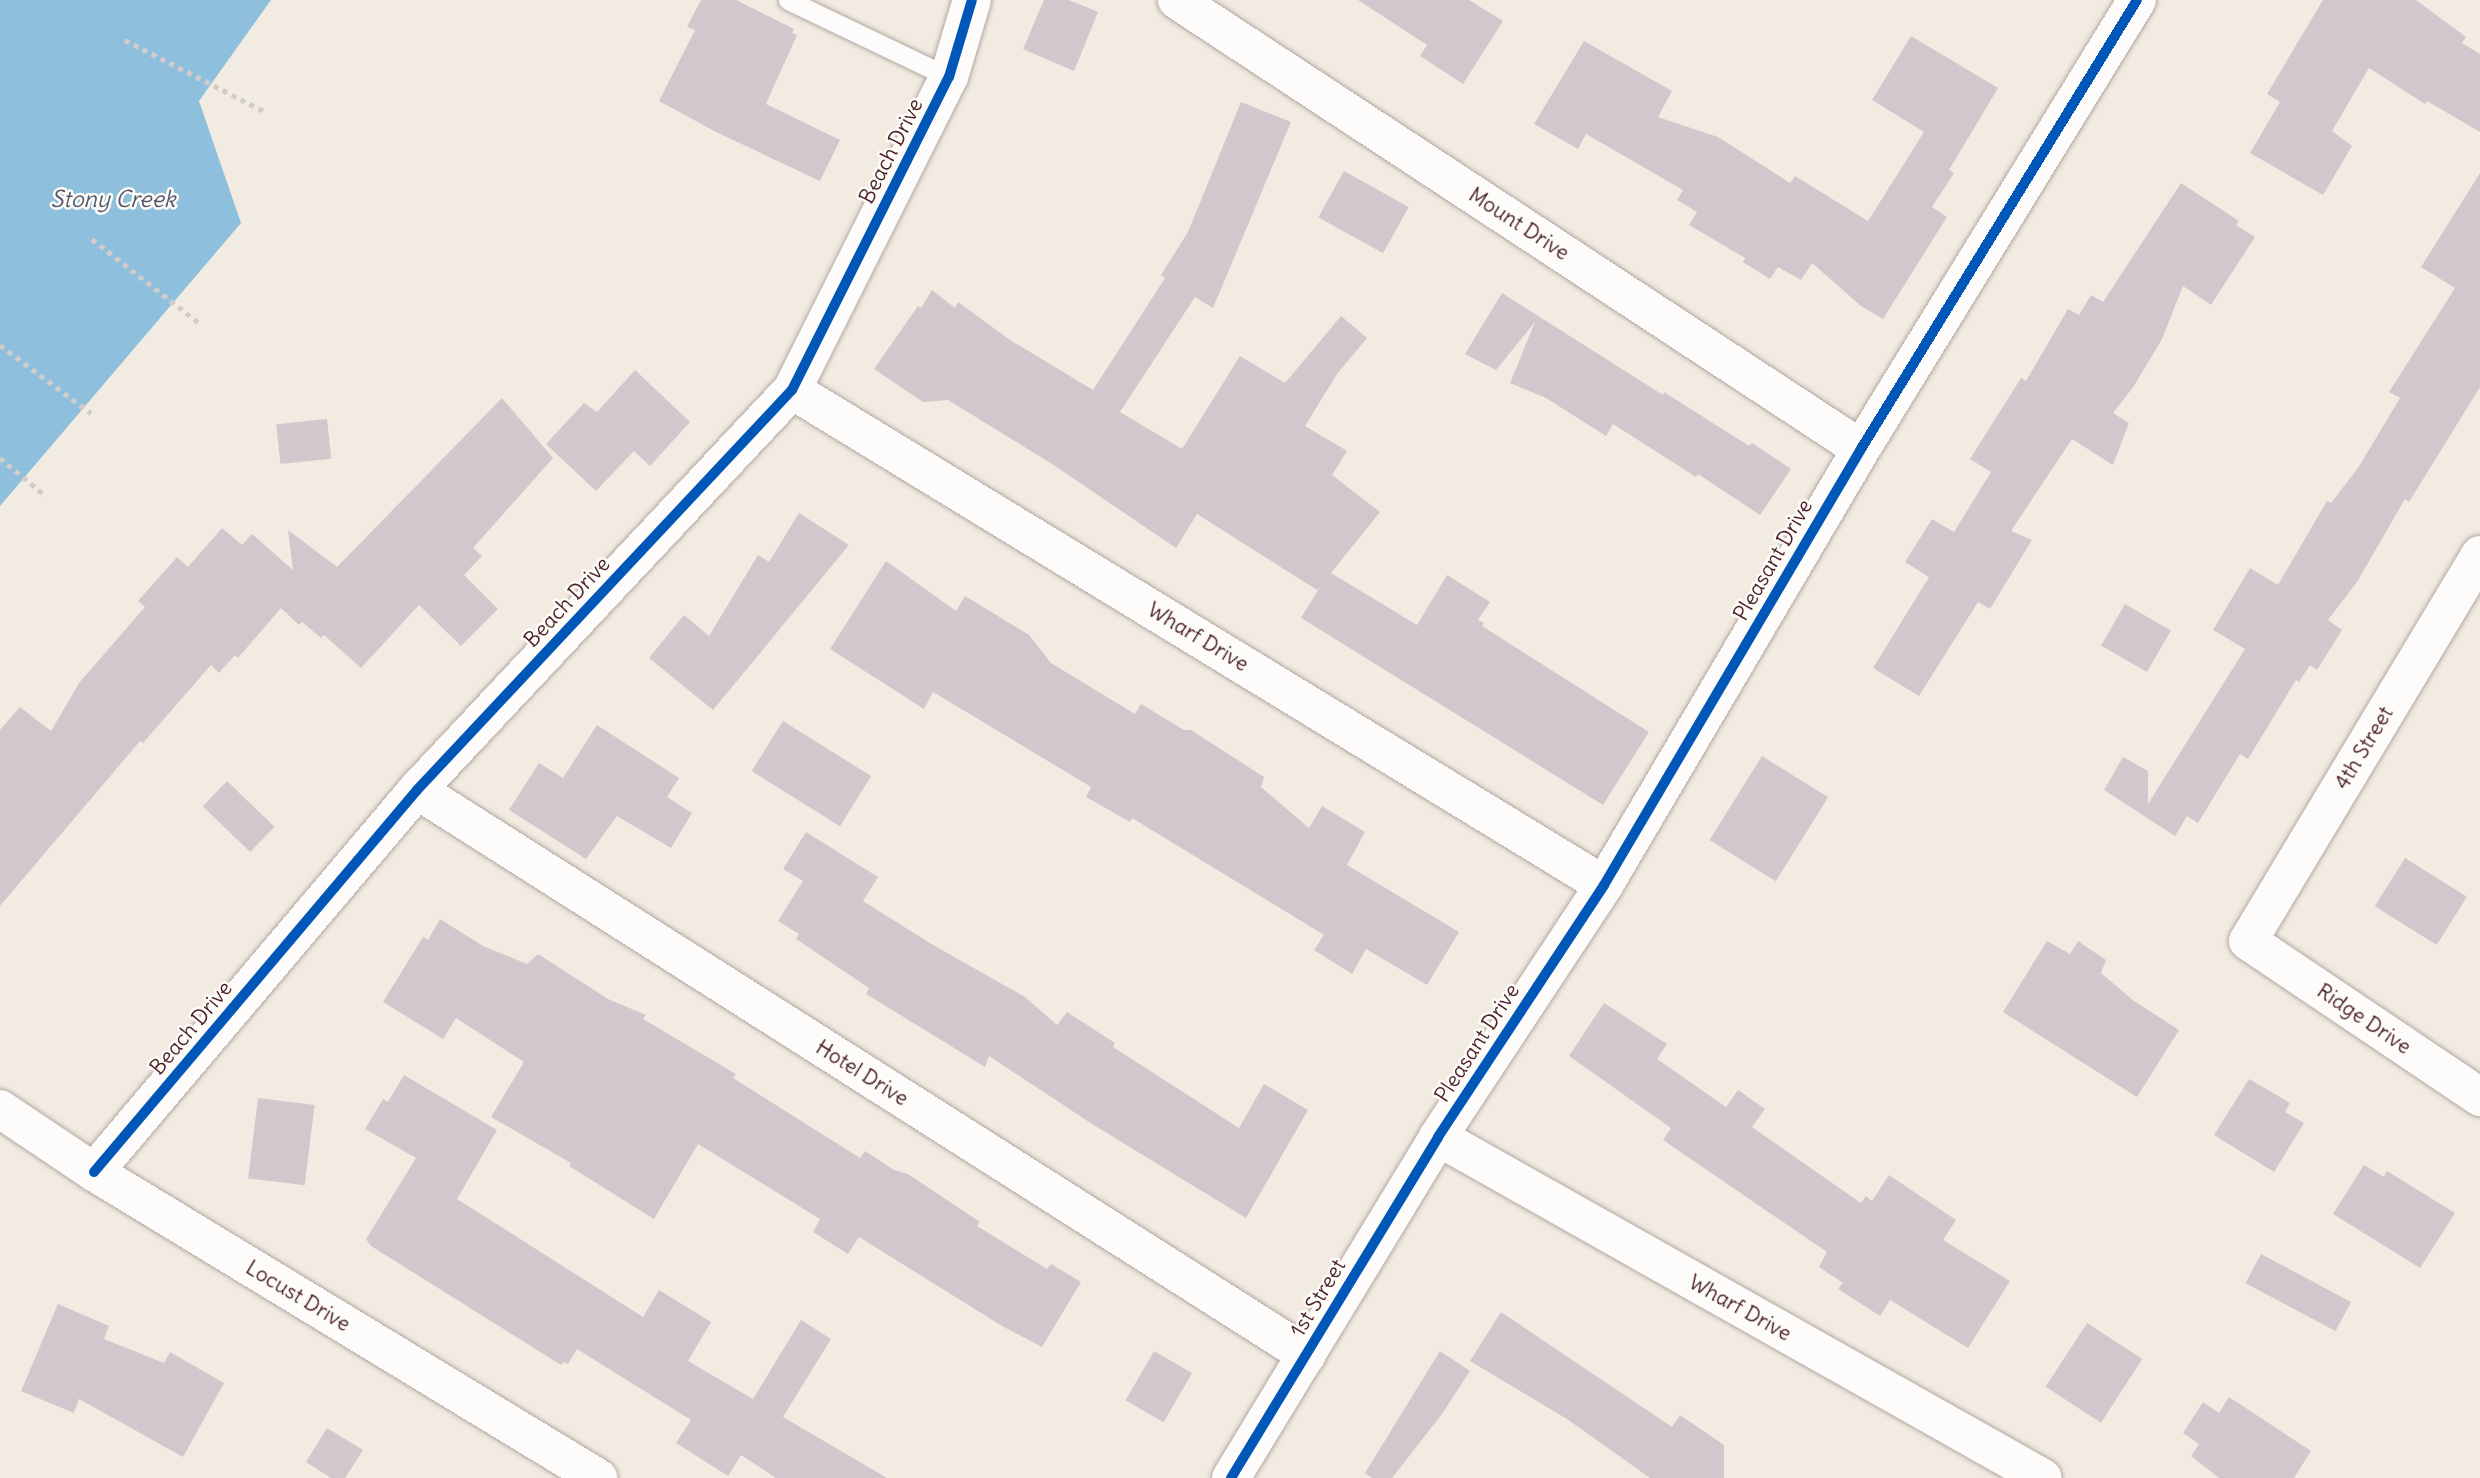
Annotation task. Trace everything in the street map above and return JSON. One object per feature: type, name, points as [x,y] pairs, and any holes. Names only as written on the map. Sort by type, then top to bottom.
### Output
[{"type":"street","name":"Beach Drive","points":[[94,1172],[418,790],[792,390],[949,77],[972,0]]},
{"type":"street","name":"Mount Drive","points":[[1177,0],[1861,449]]},
{"type":"street","name":"Pleasant Drive","points":[[1438,1138],[1604,885],[1861,449],[2137,0]]},
{"type":"street","name":"Wharf Drive","points":[[792,390],[1604,885]]},
{"type":"street","name":"4th Street","points":[[2248,941],[2480,555]]},
{"type":"street","name":"Hotel Drive","points":[[418,790],[1307,1355]]},
{"type":"street","name":"Ridge Drive","points":[[2248,941],[2480,1097]]},
{"type":"street","name":"Locust Drive","points":[[0,1109],[94,1172],[598,1478]]},
{"type":"street","name":"Wharf Drive","points":[[1438,1138],[2040,1477]]},
{"type":"street","name":"1st Street","points":[[1231,1478],[1438,1138]]},
{"type":"lane","points":[[788,0],[949,77]]},
{"type":"path","points":[[125,40],[267,112]]},
{"type":"path","points":[[92,239],[199,323]]},
{"type":"path","points":[[0,345],[91,413]]},
{"type":"path","points":[[0,458],[46,496]]},
{"type":"water","name":"Stony Creek","points":[[0,0],[271,0],[199,101],[241,223],[0,506]]},
{"type":"building","points":[[701,0],[736,0],[794,29],[792,33],[797,35],[766,104],[840,140],[820,181],[716,132],[659,101],[695,30],[687,27]]},
{"type":"building","points":[[1044,0],[1069,0],[1098,12],[1074,71],[1023,49]]},
{"type":"building","points":[[1358,0],[1469,0],[1503,21],[1463,84],[1420,56],[1427,45]]},
{"type":"building","points":[[2323,0],[2416,0],[2466,37],[2462,43],[2480,54],[2480,132],[2427,101],[2425,104],[2369,68],[2332,131],[2352,146],[2323,195],[2250,153],[2280,102],[2267,94]]},
{"type":"building","points":[[1911,36],[1998,88],[1949,170],[1954,173],[1932,207],[1947,217],[1883,319],[1861,306],[1812,263],[1801,280],[1778,267],[1770,279],[1743,262],[1745,258],[1689,225],[1697,212],[1677,200],[1683,190],[1586,134],[1578,149],[1534,124],[1584,41],[1672,91],[1658,117],[1718,137],[1790,183],[1795,176],[1868,221],[1924,132],[1872,100]]},
{"type":"building","points":[[1241,102],[1291,122],[1213,308],[1195,297],[1120,412],[1182,449],[1240,356],[1285,383],[1341,316],[1367,338],[1337,374],[1305,426],[1347,451],[1332,475],[1380,512],[1331,573],[1417,625],[1447,575],[1490,602],[1478,620],[1484,623],[1482,626],[1649,732],[1603,805],[1301,618],[1320,587],[1317,590],[1197,514],[1176,548],[1052,464],[948,400],[923,402],[874,369],[932,290],[955,308],[958,302],[1010,340],[1093,390],[1165,278],[1161,275],[1188,232]]},
{"type":"building","points":[[1344,171],[1409,207],[1383,253],[1318,217]]},
{"type":"building","points":[[2480,173],[2480,387],[2409,502],[2405,499],[2357,582],[2328,620],[2342,630],[2317,670],[2310,665],[2299,682],[2296,680],[2248,759],[2240,754],[2198,823],[2187,816],[2175,836],[2104,790],[2123,757],[2148,771],[2148,804],[2245,649],[2213,630],[2250,568],[2278,585],[2327,501],[2331,503],[2358,468],[2400,398],[2389,392],[2455,288],[2421,267]]},
{"type":"building","points":[[2181,183],[2239,221],[2236,225],[2255,237],[2211,305],[2183,286],[2162,339],[2134,386],[2113,413],[2129,423],[2113,465],[2072,439],[2011,531],[2032,540],[1990,609],[1978,602],[1919,696],[1873,668],[1929,577],[1905,562],[1932,519],[1954,532],[1991,472],[1970,459],[2021,378],[2026,381],[2068,309],[2079,315],[2091,295],[2103,302]]},
{"type":"building","points":[[1502,293],[1663,395],[1664,392],[1749,446],[1752,443],[1791,469],[1760,515],[1698,474],[1696,477],[1613,424],[1606,436],[1546,398],[1510,383],[1535,322],[1496,370],[1465,354]]},
{"type":"building","points":[[635,370],[690,422],[650,466],[634,451],[596,491],[546,444],[584,403],[597,412]]},
{"type":"building","points":[[502,398],[553,458],[473,548],[482,556],[464,575],[498,609],[461,646],[419,605],[361,668],[324,635],[321,638],[302,622],[299,625],[281,608],[238,658],[235,655],[219,673],[211,665],[143,743],[140,741],[0,906],[0,730],[20,707],[51,731],[79,683],[145,607],[138,601],[177,557],[188,567],[222,528],[242,545],[252,534],[293,570],[288,530],[337,567]]},
{"type":"building","points":[[327,419],[331,459],[280,464],[276,424]]},
{"type":"building","points":[[799,513],[849,545],[713,710],[649,658],[684,615],[709,636],[758,555],[769,562]]},
{"type":"building","points":[[886,561],[956,611],[965,596],[1029,635],[1051,663],[1135,714],[1141,704],[1184,730],[1191,730],[1264,777],[1261,787],[1309,828],[1322,806],[1365,832],[1347,865],[1459,932],[1427,985],[1366,949],[1352,974],[1314,950],[1324,935],[1132,818],[1130,822],[1086,797],[1091,787],[933,692],[924,709],[830,649]]},
{"type":"building","points":[[2125,604],[2171,631],[2147,672],[2101,646]]},
{"type":"building","points":[[783,721],[871,776],[840,826],[752,771]]},
{"type":"building","points":[[597,725],[679,778],[667,797],[692,813],[671,848],[617,816],[586,859],[509,810],[539,763],[563,778]]},
{"type":"building","points":[[1762,756],[1828,797],[1776,881],[1710,840]]},
{"type":"building","points":[[227,781],[274,827],[250,852],[203,806]]},
{"type":"building","points":[[806,832],[878,877],[863,901],[933,945],[1025,997],[1057,1025],[1067,1012],[1115,1043],[1113,1047],[1239,1128],[1264,1084],[1308,1110],[1246,1218],[1092,1124],[989,1056],[985,1067],[866,994],[869,988],[796,939],[799,934],[778,921],[803,881],[783,869]]},
{"type":"building","points":[[2405,858],[2467,897],[2437,945],[2375,906]]},
{"type":"building","points":[[440,919],[483,946],[527,964],[538,954],[608,999],[646,1015],[643,1019],[736,1074],[733,1078],[860,1158],[865,1151],[894,1170],[908,1174],[980,1222],[977,1226],[1047,1269],[1051,1264],[1081,1282],[1042,1347],[1002,1326],[859,1237],[848,1254],[813,1232],[820,1219],[698,1144],[654,1219],[569,1166],[571,1163],[491,1117],[524,1062],[456,1018],[443,1039],[383,1002],[423,937],[428,940]]},
{"type":"building","points":[[2047,941],[2070,954],[2078,941],[2106,960],[2101,973],[2134,1001],[2179,1030],[2137,1097],[2003,1012]]},
{"type":"building","points":[[1604,1003],[1667,1044],[1657,1059],[1726,1107],[1738,1090],[1765,1109],[1752,1127],[1861,1203],[1866,1196],[1872,1201],[1889,1175],[1956,1220],[1943,1240],[2010,1281],[1968,1348],[1890,1300],[1880,1316],[1838,1289],[1843,1283],[1819,1267],[1827,1252],[1663,1140],[1671,1128],[1569,1056]]},
{"type":"building","points":[[404,1075],[497,1130],[457,1199],[643,1317],[659,1290],[711,1322],[688,1361],[753,1399],[801,1320],[831,1339],[783,1417],[887,1478],[776,1478],[741,1455],[728,1476],[676,1443],[691,1420],[577,1349],[568,1364],[563,1362],[561,1365],[371,1246],[366,1239],[416,1158],[365,1129],[383,1099],[388,1102]]},
{"type":"building","points":[[2249,1079],[2290,1103],[2285,1112],[2304,1123],[2274,1172],[2214,1135]]},
{"type":"building","points":[[258,1098],[315,1105],[305,1185],[248,1178]]},
{"type":"building","points":[[2364,1165],[2384,1177],[2387,1171],[2455,1213],[2420,1268],[2333,1214]]},
{"type":"building","points":[[2261,1254],[2351,1302],[2336,1331],[2246,1283]]},
{"type":"building","points":[[58,1304],[109,1326],[104,1339],[164,1363],[170,1352],[224,1383],[183,1457],[79,1399],[74,1413],[21,1391]]},
{"type":"building","points":[[1501,1312],[1672,1427],[1680,1415],[1724,1445],[1724,1478],[1650,1478],[1567,1419],[1470,1361]]},
{"type":"building","points":[[2087,1323],[2142,1359],[2101,1423],[2046,1387]]},
{"type":"building","points":[[1154,1351],[1192,1373],[1164,1422],[1126,1400]]},
{"type":"building","points":[[1440,1351],[1470,1371],[1442,1414],[1392,1478],[1372,1478],[1365,1473]]},
{"type":"building","points":[[2229,1397],[2311,1451],[2294,1478],[2219,1478],[2191,1456],[2199,1444],[2183,1433],[2203,1402],[2219,1413]]},
{"type":"building","points":[[327,1428],[363,1450],[345,1478],[331,1478],[306,1462]]},
{"type":"cycle path","points":[[94,1172],[417,790],[792,390],[949,77],[972,0]]},
{"type":"cycle path","points":[[1231,1478],[1438,1137],[1604,885],[1861,449],[2137,0]]}]
